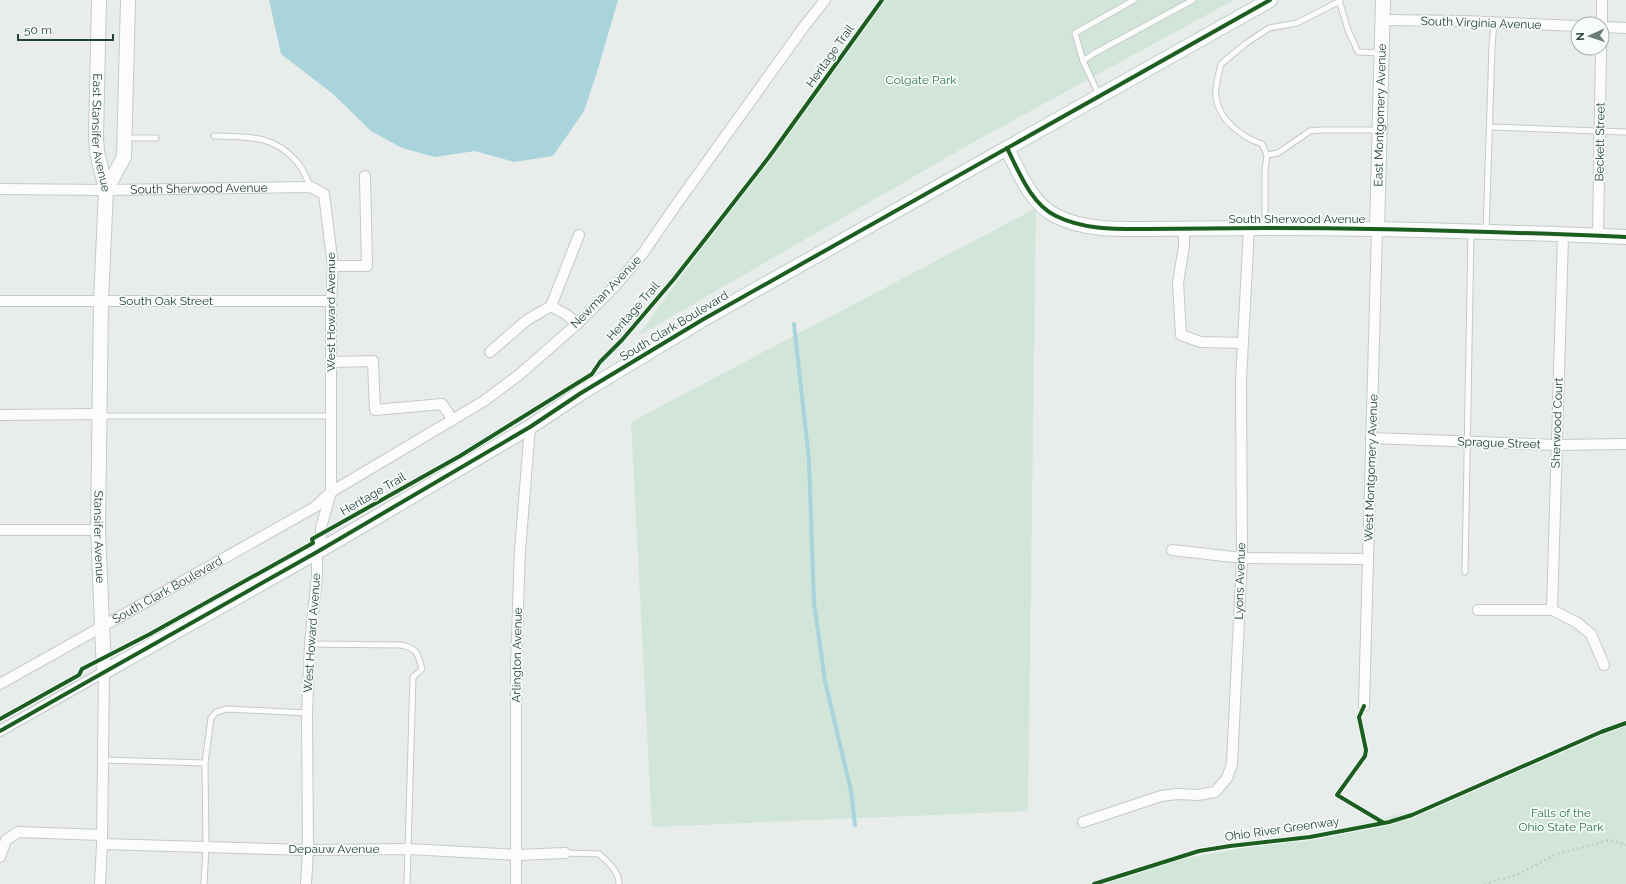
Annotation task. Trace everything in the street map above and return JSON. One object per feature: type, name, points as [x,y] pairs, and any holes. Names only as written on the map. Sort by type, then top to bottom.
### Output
[{"type":"street","name":"East Stansifer Avenue","points":[[99,0],[96,137],[97,152],[106,190]]},
{"type":"street","name":"East Stansifer Avenue","points":[[106,190],[124,157],[128,0]]},
{"type":"street","name":"Newman Avenue","points":[[331,492],[484,401],[520,374],[577,324],[615,286],[643,254],[680,198],[824,0]]},
{"type":"street","name":"South Clark Boulevard","points":[[0,730],[317,552],[530,427],[581,393],[702,320],[1270,0]]},
{"type":"street","name":"East Montgomery Avenue","points":[[1377,230],[1383,0]]},
{"type":"street","points":[[1602,0],[1602,16]]},
{"type":"street","name":"South Virginia Avenue","points":[[1383,20],[1494,22],[1570,26]]},
{"type":"street","points":[[1610,27],[1626,28]]},
{"type":"street","name":"Beckett Street","points":[[1598,236],[1602,56]]},
{"type":"street","name":"South Sherwood Avenue","points":[[1007,148],[1021,176],[1036,200],[1055,216],[1075,224],[1098,228],[1265,228],[1486,231],[1563,236],[1626,237]]},
{"type":"street","points":[[333,266],[367,266],[365,176]]},
{"type":"street","name":"South Sherwood Avenue","points":[[0,189],[106,190],[311,187],[324,194]]},
{"type":"street","name":"Stansifer Avenue","points":[[100,884],[104,760],[104,672],[98,530],[101,301],[106,190]]},
{"type":"street","name":"West Howard Avenue","points":[[306,884],[308,850],[307,713],[310,644],[317,575],[317,552],[321,528],[331,492],[331,301],[333,266],[324,194]]},
{"type":"street","name":"Lyons Avenue","points":[[1083,822],[1161,796],[1177,794],[1198,795],[1215,792],[1227,778],[1232,764],[1242,558],[1241,380],[1249,228]]},
{"type":"street","points":[[1184,229],[1184,246],[1178,283],[1181,335],[1201,342],[1243,343]]},
{"type":"street","name":"West Montgomery Avenue","points":[[1364,706],[1377,230]]},
{"type":"street","points":[[490,352],[527,320],[552,306],[579,235]]},
{"type":"street","name":"Sherwood Court","points":[[1552,610],[1563,236]]},
{"type":"street","name":"South Oak Street","points":[[0,301],[331,301]]},
{"type":"street","points":[[552,306],[577,324]]},
{"type":"street","points":[[331,362],[373,361],[375,410],[442,404],[454,420]]},
{"type":"street","points":[[0,415],[100,415]]},
{"type":"street","name":"Arlington Avenue","points":[[516,884],[516,666],[520,550],[530,427]]},
{"type":"street","name":"Sprague Street","points":[[1371,438],[1557,445],[1626,444]]},
{"type":"street","name":"South Clark Boulevard","points":[[0,684],[101,629],[315,507],[331,492]]},
{"type":"street","points":[[0,530],[98,530]]},
{"type":"street","points":[[1172,550],[1242,558],[1368,559]]},
{"type":"street","points":[[1478,610],[1552,610],[1576,622],[1591,634],[1604,665]]},
{"type":"street","name":"Depauw Avenue","points":[[0,857],[6,840],[18,832],[206,846],[308,850],[408,849],[517,855],[565,853]]},
{"type":"lane","points":[[1099,96],[1083,61],[1075,33],[1134,0]]},
{"type":"lane","points":[[1083,61],[1093,54],[1193,0]]},
{"type":"lane","points":[[1265,228],[1265,171],[1267,155],[1262,144],[1249,139],[1231,125],[1222,114],[1216,97],[1221,64],[1245,44],[1269,28],[1297,24],[1340,1],[1348,30],[1358,52],[1382,53]]},
{"type":"lane","points":[[1486,231],[1494,22]]},
{"type":"lane","points":[[1490,127],[1626,132]]},
{"type":"lane","points":[[1267,155],[1278,153],[1310,131],[1380,130]]},
{"type":"lane","points":[[214,136],[252,137],[276,144],[297,162],[311,187]]},
{"type":"lane","points":[[125,138],[156,138]]},
{"type":"lane","points":[[1465,572],[1471,231]]},
{"type":"lane","points":[[100,415],[330,416]]},
{"type":"lane","points":[[310,644],[400,645],[411,647],[419,655],[422,669],[413,677],[407,884]]},
{"type":"lane","points":[[204,884],[206,846],[205,763],[211,718],[216,712],[227,709],[307,713]]},
{"type":"lane","points":[[104,760],[205,763]]},
{"type":"lane","points":[[565,853],[599,854],[612,866],[620,884]]},
{"type":"path","points":[[1484,884],[1516,874],[1555,855],[1610,840],[1626,844]]},
{"type":"green space","name":"Colgate Park","points":[[881,0],[1234,0],[972,143],[638,336]]},
{"type":"green space","points":[[1036,208],[1028,811],[652,827],[631,422]]},
{"type":"green space","name":"Falls of the Ohio State Park","points":[[1626,725],[1626,884],[1097,884],[1160,863],[1292,839],[1436,806],[1601,732]]},
{"type":"water","points":[[269,0],[618,0],[584,111],[553,156],[514,162],[475,151],[435,157],[402,148],[371,131],[333,94],[281,54]]},
{"type":"waterway","points":[[794,324],[809,460],[814,603],[825,681],[851,791],[855,825]]},
{"type":"cycle path","name":"Heritage Trail","points":[[0,719],[79,675],[82,669],[150,634],[313,543],[312,539],[460,456],[592,374],[600,362],[622,340],[674,279],[769,157],[882,0]]},
{"type":"cycle path","points":[[0,731],[317,552],[530,427],[581,393],[702,320],[1270,0]]},
{"type":"cycle path","points":[[1007,148],[1021,177],[1033,196],[1047,211],[1067,221],[1100,228],[1311,228],[1626,237]]},
{"type":"cycle path","points":[[1364,706],[1359,717],[1366,750],[1365,756],[1337,795],[1384,823]]},
{"type":"cycle path","name":"Ohio River Greenway","points":[[1094,884],[1199,851],[1310,837],[1389,822],[1412,815],[1601,732],[1626,723]]}]
